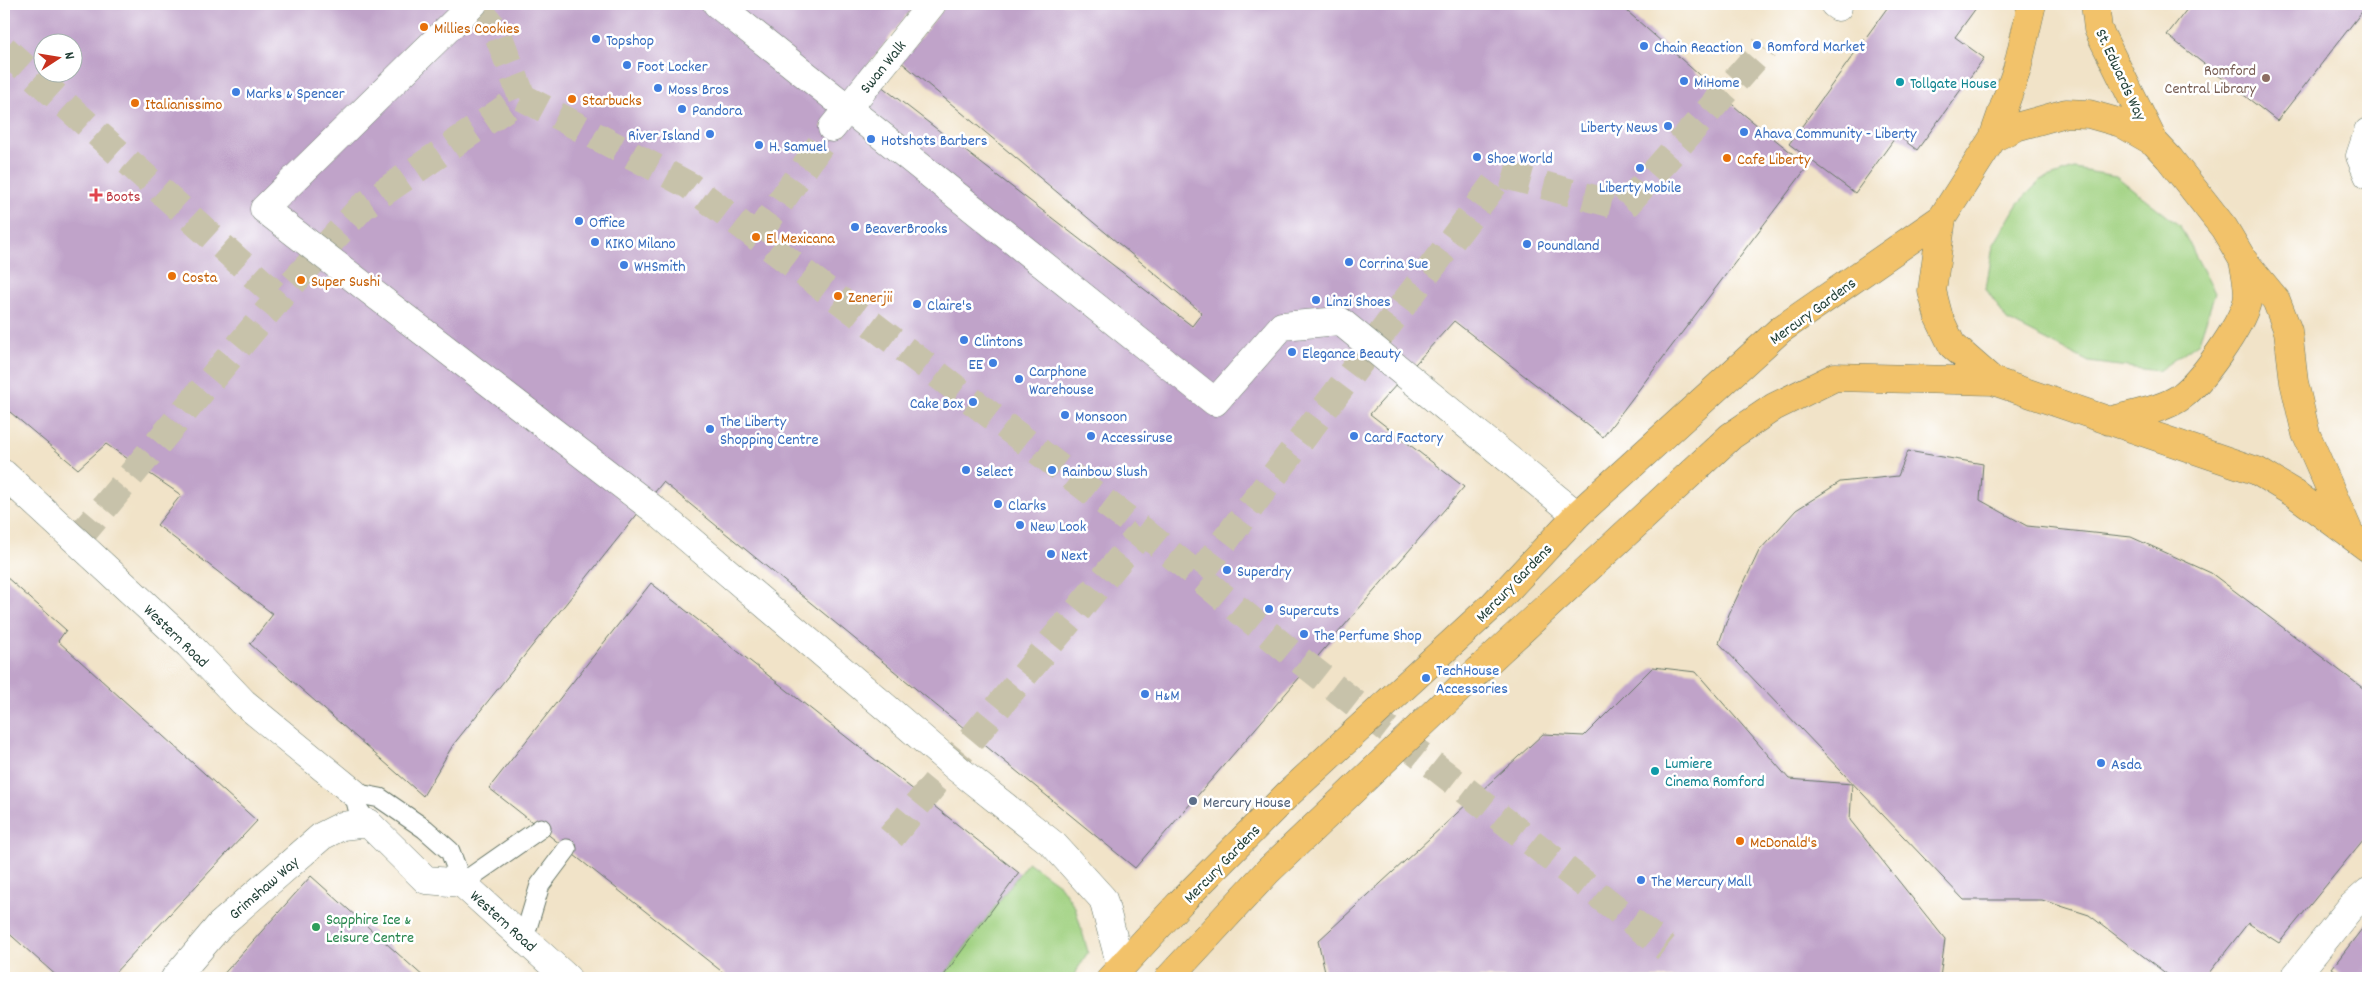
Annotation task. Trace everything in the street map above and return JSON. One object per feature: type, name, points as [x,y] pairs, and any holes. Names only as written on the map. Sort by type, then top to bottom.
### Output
[{"type":"main road","points":[[1994,381],[1952,345],[1939,318],[1932,291],[1942,218],[1993,138],[2017,70],[2032,4]]},
{"type":"main road","name":"St. Edwards Way","points":[[2095,4],[2098,29],[2154,142]]},
{"type":"main road","points":[[1993,138],[2016,127],[2066,113],[2089,114],[2120,123],[2154,142],[2224,228],[2243,260],[2276,300],[2288,331],[2294,382],[2306,434],[2359,541]]},
{"type":"main road","name":"Mercury Gardens","points":[[1116,973],[1288,794],[1493,605],[1577,515],[1780,330],[1942,218]]},
{"type":"main road","points":[[2109,421],[2155,408],[2182,397],[2220,355],[2247,301],[2247,280],[2243,260]]},
{"type":"main road","points":[[1169,978],[1268,871],[1481,668],[1731,436],[1774,407],[1835,377],[1994,381],[2257,471],[2295,494],[2359,541]]},
{"type":"street","points":[[473,4],[264,209],[656,511],[958,769],[1054,845],[1103,899],[1116,973]]},
{"type":"street","points":[[717,4],[1215,402],[1282,326],[1340,322],[1577,515]]},
{"type":"street","name":"Swan Walk","points":[[832,128],[932,4]]},
{"type":"street","points":[[2368,132],[2360,156],[2368,175]]},
{"type":"street","name":"Western Road","points":[[4,474],[189,645],[243,702],[354,793]]},
{"type":"street","name":"Western Road","points":[[368,823],[426,880],[462,883],[567,978]]},
{"type":"street","name":"Grimshaw Way","points":[[176,978],[220,926],[322,836],[342,826],[368,823]]},
{"type":"street","points":[[2294,978],[2350,908],[2368,892]]},
{"type":"lane","name":"Western Road","points":[[368,823],[358,809],[354,793],[380,798],[425,829],[450,852],[462,883]]},
{"type":"lane","points":[[462,883],[541,828]]},
{"type":"lane","points":[[524,938],[540,885],[567,849]]},
{"type":"green space","points":[[2074,169],[2116,176],[2180,226],[2215,293],[2199,342],[2158,371],[2089,362],[2007,320],[1986,289],[1993,246],[2018,203],[2041,180]]},
{"type":"green space","points":[[1028,862],[1060,885],[1075,907],[1088,952],[1072,978],[942,978]]},
{"type":"building","name":"The Liberty Shopping Centre","points":[[4,4],[915,4],[863,72],[1192,326],[1202,313],[901,62],[947,4],[1619,4],[1742,113],[1808,166],[1603,437],[1454,321],[1370,414],[1464,487],[1135,868],[663,482],[453,745],[423,796],[250,644],[273,614],[157,525],[181,495],[106,444],[78,469],[4,407]]},
{"type":"building","name":"Tollgate House","points":[[1890,4],[1979,4],[1955,37],[1984,58],[1917,150],[1897,135],[1855,193],[1789,144]]},
{"type":"building","name":"Romford Central Library","points":[[2191,4],[2368,4],[2277,121],[2167,35]]},
{"type":"building","name":"Asda","points":[[1908,451],[1983,464],[1980,500],[2027,526],[2131,537],[2211,573],[2368,692],[2368,834],[2279,943],[2248,923],[2205,978],[2172,978],[2089,915],[2042,900],[1964,900],[1719,643],[1729,614],[1759,551],[1796,510],[1840,482],[1898,476]]},
{"type":"building","points":[[4,575],[66,630],[58,641],[257,821],[110,978],[59,978],[4,929]]},
{"type":"building","points":[[651,583],[1019,873],[942,978],[730,978],[489,788]]},
{"type":"building","name":"The Mercury Mall","points":[[1653,667],[1696,672],[1789,779],[1852,784],[1850,820],[1945,939],[1940,978],[1319,978],[1325,971],[1318,941],[1543,734],[1584,736]]},
{"type":"building","name":"Sapphire Ice & Leisure Centre","points":[[311,876],[425,978],[220,978]]},
{"type":"building","points":[[2368,921],[2368,978],[2346,978],[2332,968]]},
{"type":"tunnel","points":[[474,4],[497,32],[522,97]]},
{"type":"tunnel","points":[[1199,575],[1502,174],[1624,207],[1764,48]]},
{"type":"tunnel","points":[[4,49],[279,298]]},
{"type":"tunnel","points":[[77,540],[279,298],[362,207],[522,97],[690,186],[1143,531],[1296,657],[1666,948]]},
{"type":"tunnel","points":[[756,237],[832,128]]},
{"type":"tunnel","points":[[891,837],[1143,531]]},
{"type":"place","name":"Millies Cookies","points":[[424,27]]},
{"type":"place","name":"Topshop","points":[[596,39]]},
{"type":"place","name":"Romford Market","points":[[1757,45]]},
{"type":"place","name":"Chain Reaction","points":[[1644,46]]},
{"type":"place","name":"Foot Locker","points":[[627,65]]},
{"type":"place","name":"Romford Central Library","points":[[2266,78]]},
{"type":"place","name":"MiHome","points":[[1684,81]]},
{"type":"place","name":"Tollgate House","points":[[1900,82]]},
{"type":"place","name":"Moss Bros","points":[[658,88]]},
{"type":"place","name":"Marks & Spencer","points":[[236,92]]},
{"type":"place","name":"Starbucks","points":[[572,99]]},
{"type":"place","name":"Italianissimo","points":[[135,103]]},
{"type":"place","name":"Pandora","points":[[682,109]]},
{"type":"place","name":"Liberty News","points":[[1668,126]]},
{"type":"place","name":"Ahava Community - Liberty","points":[[1744,132]]},
{"type":"place","name":"River Island","points":[[710,134]]},
{"type":"place","name":"Hotshots Barbers","points":[[871,139]]},
{"type":"place","name":"H. Samuel","points":[[759,145]]},
{"type":"place","name":"Shoe World","points":[[1477,157]]},
{"type":"place","name":"Cafe Liberty","points":[[1727,158]]},
{"type":"place","name":"Liberty Mobile","points":[[1640,168]]},
{"type":"place","name":"Boots","points":[[96,195]]},
{"type":"place","name":"Office","points":[[579,221]]},
{"type":"place","name":"BeaverBrooks","points":[[855,227]]},
{"type":"place","name":"El Mexicana","points":[[756,237]]},
{"type":"place","name":"KIKO Milano","points":[[595,242]]},
{"type":"place","name":"Poundland","points":[[1527,244]]},
{"type":"place","name":"Corrina Sue","points":[[1349,262]]},
{"type":"place","name":"WHSmith","points":[[624,265]]},
{"type":"place","name":"Costa","points":[[172,276]]},
{"type":"place","name":"Super Sushi","points":[[301,280]]},
{"type":"place","name":"Zenerjii","points":[[838,296]]},
{"type":"place","name":"Linzi Shoes","points":[[1316,300]]},
{"type":"place","name":"Claire's","points":[[917,304]]},
{"type":"place","name":"Clintons","points":[[964,340]]},
{"type":"place","name":"Elegance Beauty","points":[[1292,352]]},
{"type":"place","name":"EE","points":[[993,363]]},
{"type":"place","name":"Carphone Warehouse","points":[[1019,379]]},
{"type":"place","name":"Cake Box","points":[[973,402]]},
{"type":"place","name":"Monsoon","points":[[1065,415]]},
{"type":"place","name":"The Liberty Shopping Centre","points":[[710,429]]},
{"type":"place","name":"Accessiruse","points":[[1091,436]]},
{"type":"place","name":"Card Factory","points":[[1354,436]]},
{"type":"place","name":"Select","points":[[966,470]]},
{"type":"place","name":"Rainbow Slush","points":[[1052,470]]},
{"type":"place","name":"Clarks","points":[[998,504]]},
{"type":"place","name":"New Look","points":[[1020,525]]},
{"type":"place","name":"Next","points":[[1051,554]]},
{"type":"place","name":"Superdry","points":[[1227,570]]},
{"type":"place","name":"Supercuts","points":[[1269,609]]},
{"type":"place","name":"The Perfume Shop","points":[[1304,634]]},
{"type":"place","name":"TechHouse Accessories","points":[[1426,678]]},
{"type":"place","name":"H&M","points":[[1145,694]]},
{"type":"place","name":"Asda","points":[[2101,763]]},
{"type":"place","name":"Lumiere Cinema Romford","points":[[1655,771]]},
{"type":"place","name":"Mercury House","points":[[1193,801]]},
{"type":"place","name":"McDonald's","points":[[1740,841]]},
{"type":"place","name":"The Mercury Mall","points":[[1641,880]]},
{"type":"place","name":"Sapphire Ice & Leisure Centre","points":[[316,927]]}]
